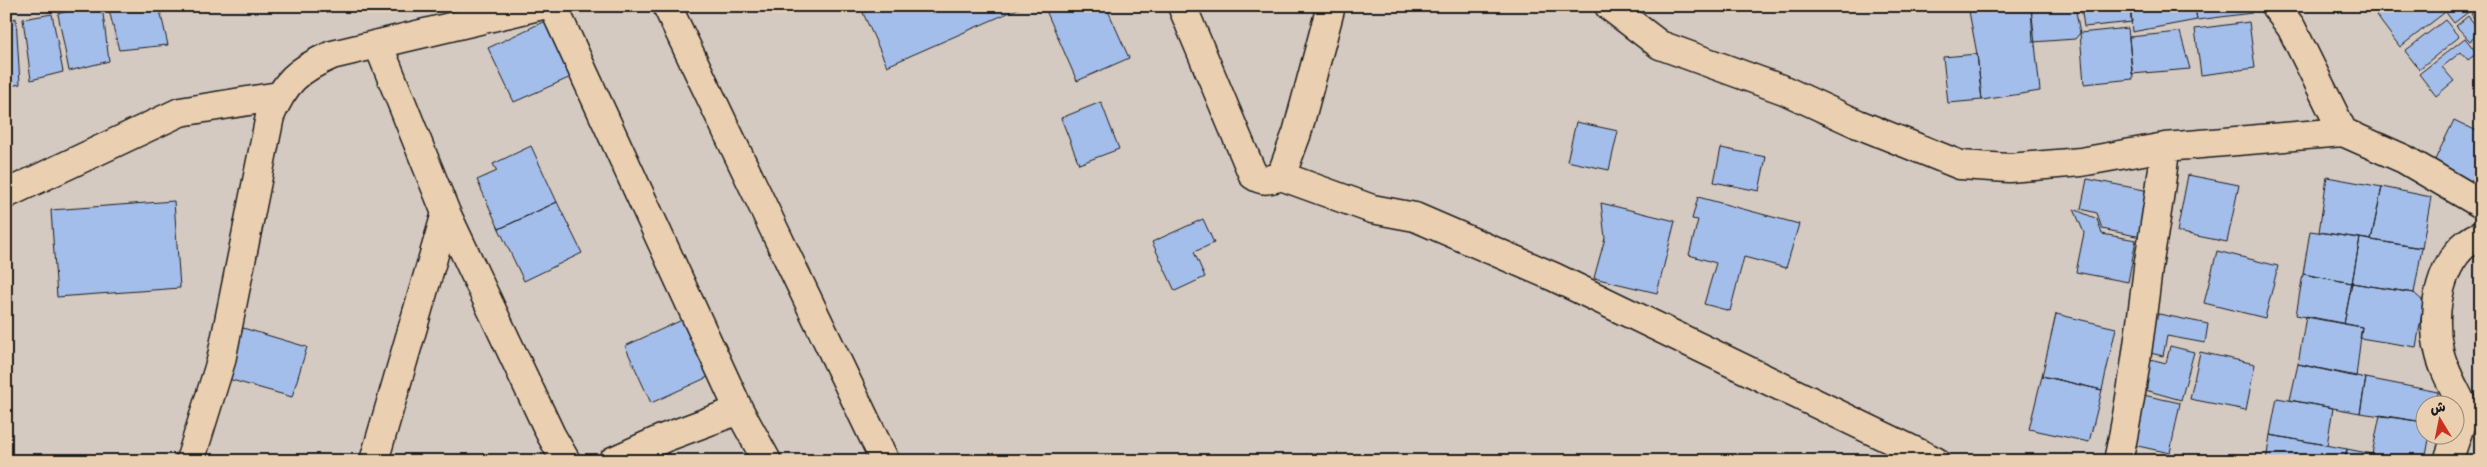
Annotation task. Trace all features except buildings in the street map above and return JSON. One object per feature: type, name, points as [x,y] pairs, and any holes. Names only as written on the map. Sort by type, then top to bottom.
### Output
[{"type":"street","points":[[190,461],[221,361],[270,116],[279,96],[292,78],[307,66],[332,55],[538,6]]},
{"type":"street","points":[[553,6],[739,410],[766,461]]},
{"type":"street","points":[[667,6],[885,461]]},
{"type":"street","points":[[1182,6],[1253,175],[1259,180],[1267,181],[1281,176],[1372,209],[1415,217],[1554,277],[1935,461]]},
{"type":"street","points":[[1281,176],[1297,134],[1332,6]]},
{"type":"street","points":[[1609,6],[1660,44],[1784,90],[1858,124],[1960,165],[2010,168],[2081,162],[2165,147],[2343,132],[2404,159],[2481,204]]},
{"type":"street","points":[[2275,6],[2291,27],[2343,132]]},
{"type":"street","points":[[378,44],[446,213],[548,448],[566,461]]},
{"type":"street","points":[[6,194],[180,112],[279,96]]},
{"type":"street","points":[[2118,461],[2132,391],[2152,239],[2161,194],[2165,147]]},
{"type":"street","points":[[374,461],[446,213]]},
{"type":"street","points":[[2448,461],[2473,415],[2439,351],[2435,312],[2442,280],[2454,258],[2474,238],[2481,235]]},
{"type":"street","points":[[613,461],[664,438],[739,410]]}]
